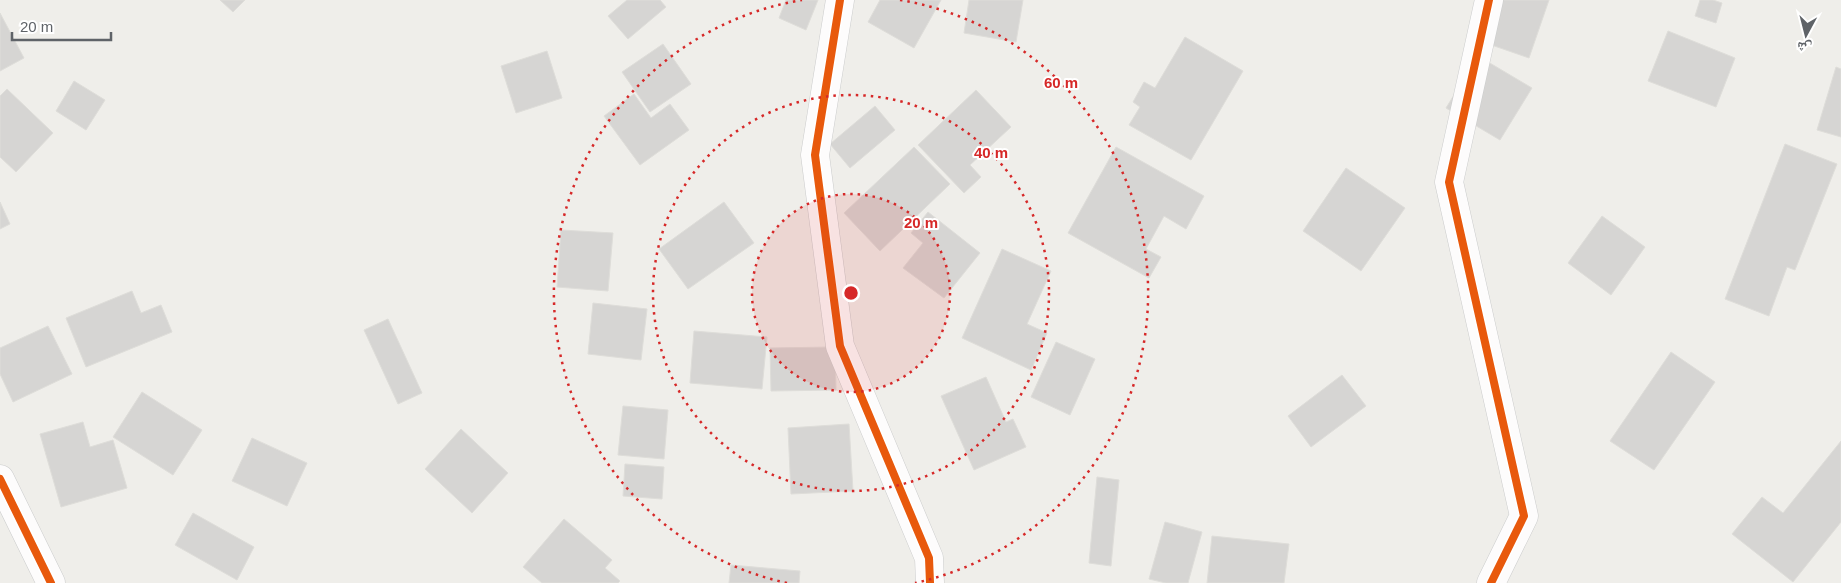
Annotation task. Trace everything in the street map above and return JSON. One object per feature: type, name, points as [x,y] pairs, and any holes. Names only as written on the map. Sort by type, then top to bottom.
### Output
[{"type":"street","points":[[840,0],[815,155],[840,346],[929,558],[930,583]]},
{"type":"street","points":[[1489,0],[1449,182],[1524,516],[1491,583]]},
{"type":"street","points":[[0,479],[51,583]]},
{"type":"building","points":[[220,0],[245,0],[233,12]]},
{"type":"building","points":[[627,0],[660,0],[666,7],[628,39],[608,16]]},
{"type":"building","points":[[786,0],[818,0],[806,30],[779,18]]},
{"type":"building","points":[[880,0],[941,0],[914,48],[868,22]]},
{"type":"building","points":[[969,0],[1023,0],[1016,42],[964,33]]},
{"type":"building","points":[[1494,0],[1549,0],[1529,58],[1480,41]]},
{"type":"building","points":[[1700,0],[1713,0],[1722,3],[1716,23],[1695,16]]},
{"type":"building","points":[[0,13],[24,58],[0,71]]},
{"type":"building","points":[[1668,31],[1735,58],[1716,107],[1648,81]]},
{"type":"building","points":[[1185,37],[1243,71],[1191,160],[1129,125],[1140,107],[1133,102],[1144,82],[1155,88]]},
{"type":"building","points":[[663,44],[691,84],[650,112],[622,72]]},
{"type":"building","points":[[547,51],[562,98],[516,113],[501,66]]},
{"type":"building","points":[[1478,56],[1532,88],[1500,140],[1446,108]]},
{"type":"building","points":[[1836,67],[1841,69],[1841,137],[1817,130]]},
{"type":"building","points":[[74,81],[105,100],[86,130],[56,111]]},
{"type":"building","points":[[7,89],[53,133],[16,172],[0,157],[0,96]]},
{"type":"building","points":[[976,90],[1011,127],[970,165],[981,177],[964,193],[918,145]]},
{"type":"building","points":[[634,94],[651,118],[670,104],[689,130],[640,165],[604,116]]},
{"type":"building","points":[[875,106],[895,130],[850,168],[830,144]]},
{"type":"building","points":[[1785,144],[1837,164],[1795,270],[1787,267],[1769,316],[1725,299]]},
{"type":"building","points":[[914,147],[950,184],[880,251],[844,213]]},
{"type":"building","points":[[1116,147],[1204,196],[1186,229],[1164,216],[1146,249],[1161,257],[1149,278],[1068,233]]},
{"type":"building","points":[[1346,168],[1405,208],[1361,271],[1303,231]]},
{"type":"building","points":[[0,202],[10,224],[0,229]]},
{"type":"building","points":[[724,202],[754,243],[688,289],[659,249]]},
{"type":"building","points":[[928,212],[980,253],[944,298],[903,268],[923,243],[911,233]]},
{"type":"building","points":[[1602,216],[1645,247],[1611,295],[1568,263]]},
{"type":"building","points":[[561,230],[613,233],[608,291],[557,287]]},
{"type":"building","points":[[1002,249],[1051,271],[1027,324],[1047,333],[1031,370],[962,338]]},
{"type":"building","points":[[132,291],[141,313],[161,305],[172,332],[86,367],[66,318]]},
{"type":"building","points":[[593,303],[647,309],[641,360],[588,354]]},
{"type":"building","points":[[388,319],[422,393],[398,404],[364,330]]},
{"type":"building","points":[[48,326],[72,374],[13,402],[0,374],[0,348]]},
{"type":"building","points":[[694,331],[767,337],[762,389],[690,383]]},
{"type":"building","points":[[1056,342],[1095,359],[1070,415],[1031,397]]},
{"type":"building","points":[[835,347],[836,390],[771,391],[770,348]]},
{"type":"building","points":[[1671,352],[1715,382],[1654,470],[1610,441]]},
{"type":"building","points":[[1342,375],[1366,406],[1311,447],[1288,416]]},
{"type":"building","points":[[986,377],[1006,422],[1013,419],[1026,447],[974,470],[941,396]]},
{"type":"building","points":[[142,392],[202,430],[173,475],[113,437]]},
{"type":"building","points":[[623,406],[668,410],[664,459],[618,455]]},
{"type":"building","points":[[83,422],[90,447],[113,440],[127,488],[61,507],[40,434]]},
{"type":"building","points":[[849,424],[853,491],[791,494],[788,428]]},
{"type":"building","points":[[461,429],[508,473],[472,513],[425,469]]},
{"type":"building","points":[[252,438],[307,463],[287,506],[232,481]]},
{"type":"building","points":[[1841,441],[1841,522],[1793,582],[1732,534],[1762,497],[1783,513]]},
{"type":"building","points":[[625,464],[664,467],[662,499],[623,496]]},
{"type":"building","points":[[1097,477],[1119,480],[1111,566],[1089,563]]},
{"type":"building","points":[[193,513],[254,547],[237,580],[175,545]]},
{"type":"building","points":[[564,519],[612,560],[605,568],[620,581],[618,583],[542,583],[523,567]]},
{"type":"building","points":[[1165,522],[1202,532],[1188,583],[1166,583],[1149,579]]},
{"type":"building","points":[[1212,536],[1289,544],[1284,583],[1207,583]]},
{"type":"building","points":[[731,565],[800,571],[799,583],[729,583]]},
{"type":"cycle path","points":[[840,0],[815,155],[840,346],[929,558],[930,583]]},
{"type":"cycle path","points":[[1489,0],[1449,182],[1524,516],[1491,583]]},
{"type":"cycle path","points":[[0,479],[51,583]]}]
